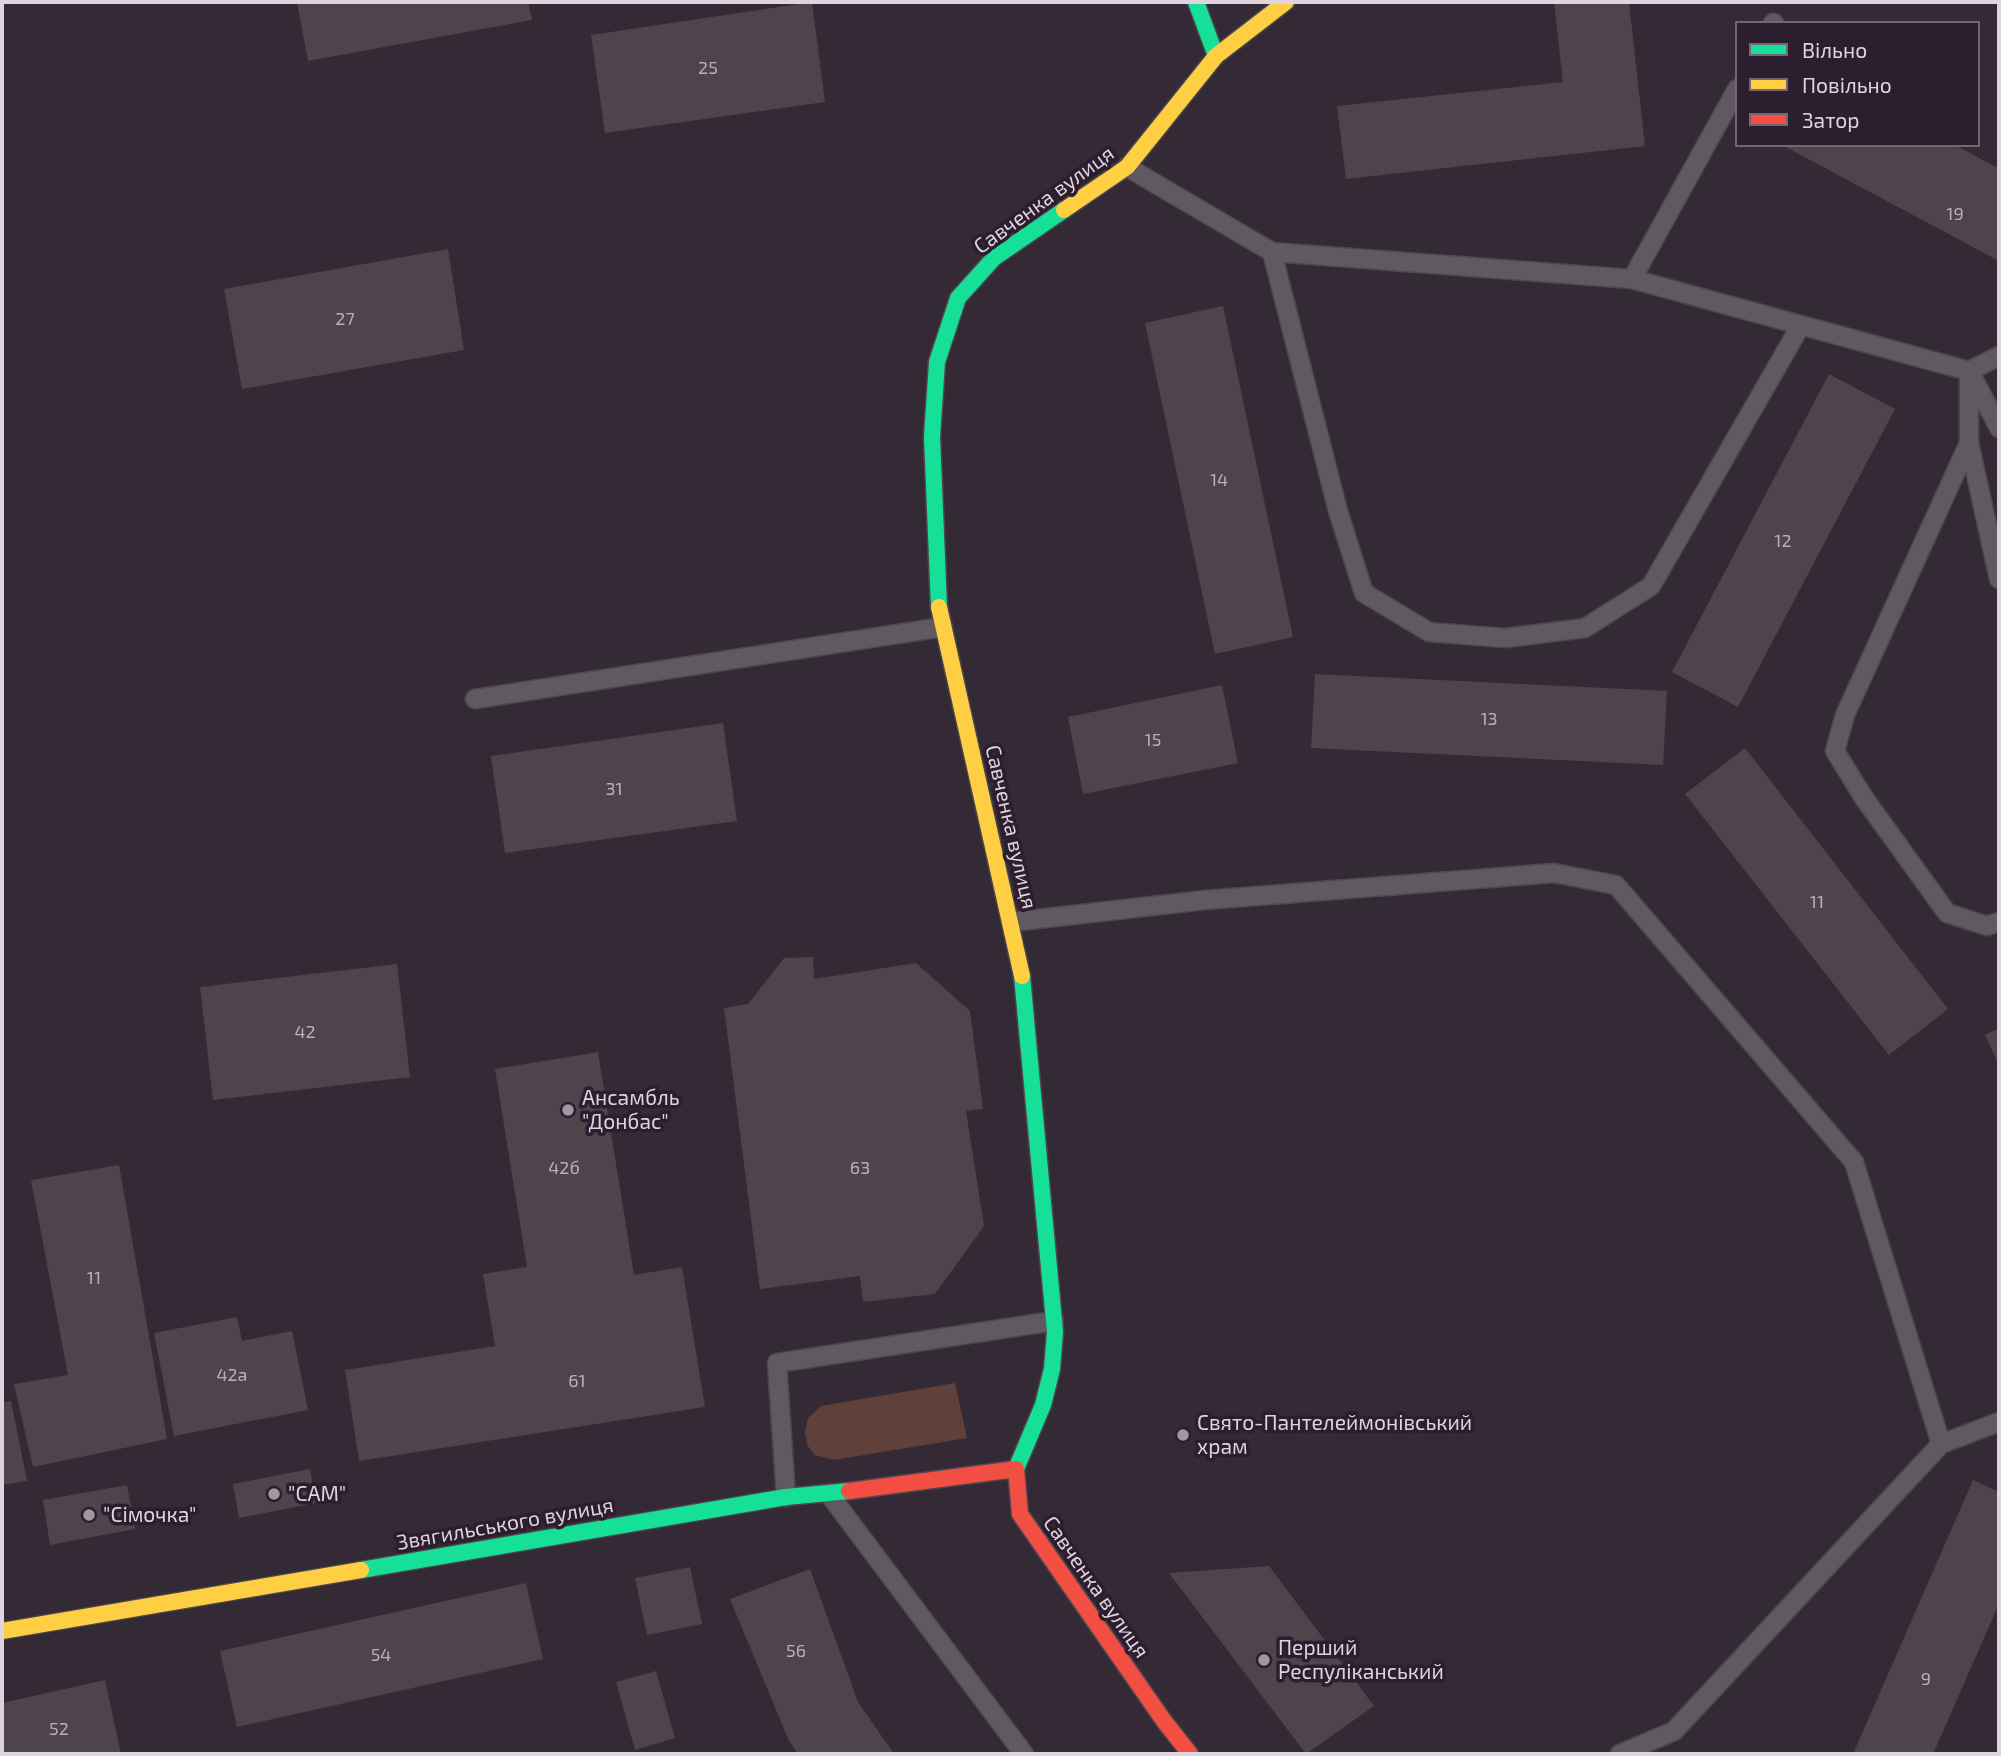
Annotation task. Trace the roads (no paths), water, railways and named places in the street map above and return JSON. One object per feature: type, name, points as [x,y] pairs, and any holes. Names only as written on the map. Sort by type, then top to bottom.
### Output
[{"type":"street","points":[[1196,2],[1216,56]]},
{"type":"street","name":"Савченка вулиця","points":[[1190,1754],[1020,1514],[1016,1469],[1044,1405],[1052,1369],[1055,1332],[1021,964],[937,599],[932,437],[937,362],[958,298],[994,258],[1127,167],[1216,56],[1286,2]]},
{"type":"street","name":"Звягильського вулиця","points":[[2,1631],[786,1497],[829,1494],[1016,1469]]},
{"type":"lane","points":[[1632,279],[1735,93]]},
{"type":"lane","points":[[1127,167],[1272,252],[1632,279],[1969,371],[1999,356]]},
{"type":"lane","points":[[1272,252],[1338,511],[1364,593],[1429,632],[1505,638],[1585,628],[1651,586],[1801,325]]},
{"type":"lane","points":[[1969,371],[1999,428]]},
{"type":"lane","points":[[1969,371],[1969,443],[1999,579]]},
{"type":"lane","points":[[1969,443],[1845,715],[1836,751],[1864,798],[1947,913],[1987,926],[1999,922]]},
{"type":"lane","points":[[475,699],[943,627]]},
{"type":"lane","points":[[1011,922],[1205,900],[1554,873],[1616,886],[1854,1162],[1941,1444]]},
{"type":"lane","points":[[786,1497],[777,1363],[1054,1321]]},
{"type":"lane","points":[[1620,1754],[1674,1731],[1941,1444],[1999,1422]]},
{"type":"lane","points":[[829,1494],[1024,1754]]},
{"type":"place","name":"Ансамбль \"Донбас\"","points":[[568,1110]]},
{"type":"place","name":"Свято-Пантелеймонівський храм","points":[[1183,1435]]},
{"type":"place","name":"\"САМ\"","points":[[274,1494]]},
{"type":"place","name":"\"Сімочка\"","points":[[89,1515]]},
{"type":"place","name":"Перший Респуліканський","points":[[1264,1660]]}]
